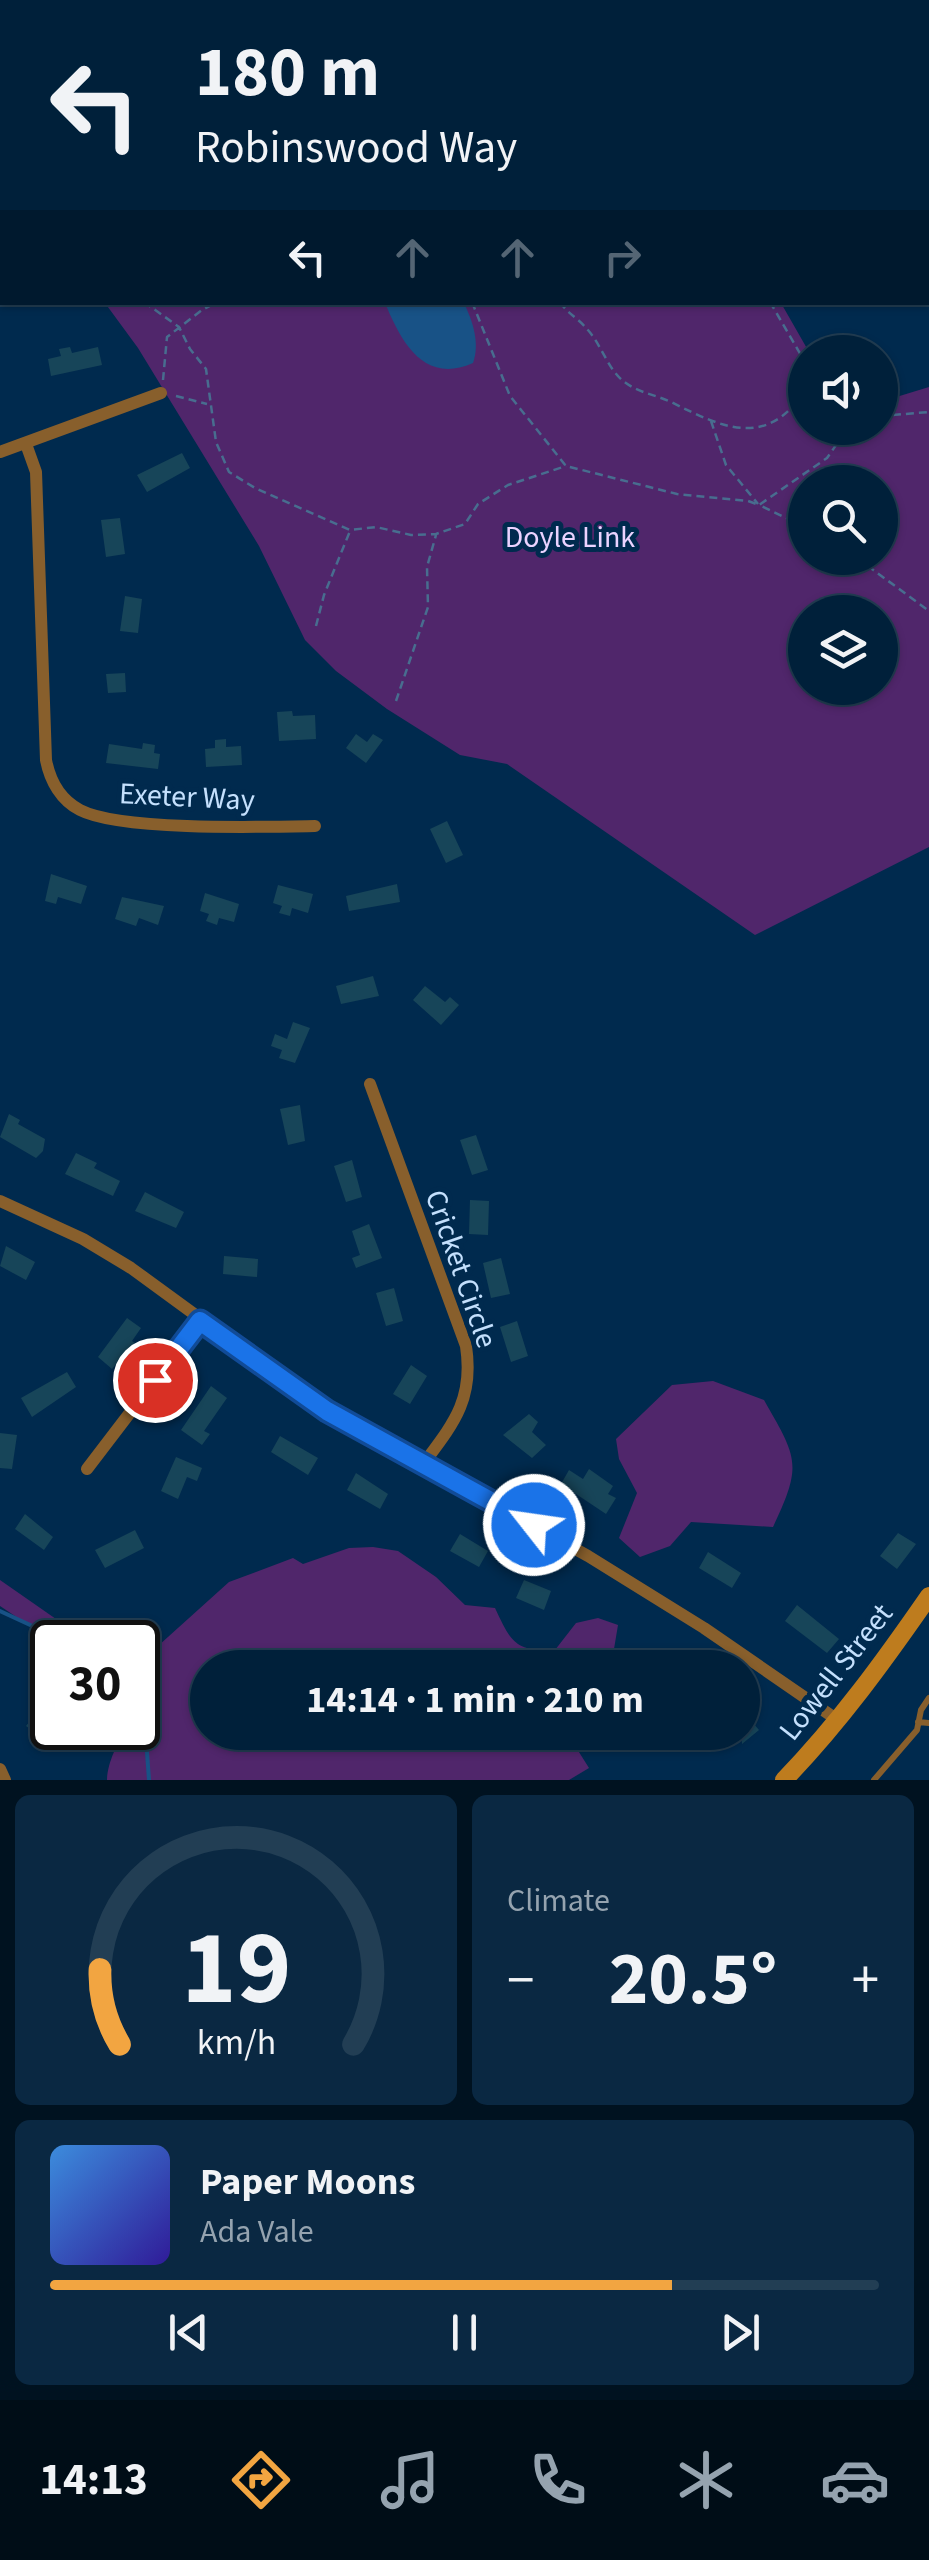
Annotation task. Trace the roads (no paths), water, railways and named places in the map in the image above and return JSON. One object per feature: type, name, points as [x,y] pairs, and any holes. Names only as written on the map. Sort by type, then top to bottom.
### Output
[{"type":"main road","name":"Lowell Street","points":[[784,1780],[838,1721],[929,1596]]},
{"type":"street","points":[[0,452],[161,393]]},
{"type":"street","name":"Exeter Way","points":[[26,444],[36,472],[46,760],[52,781],[64,798],[86,813],[114,820],[314,826]]},
{"type":"street","name":"Cricket Circle","points":[[370,1084],[466,1346],[469,1378],[460,1412],[424,1463]]},
{"type":"street","points":[[0,1201],[83,1239],[131,1268],[327,1411],[588,1556],[704,1628],[838,1721]]},
{"type":"street","points":[[87,1469],[200,1321]]},
{"type":"street","points":[[0,1769],[5,1780]]},
{"type":"lane","points":[[874,1780],[916,1730],[929,1698]]},
{"type":"lane","points":[[918,1722],[929,1723]]},
{"type":"water","points":[[386,305],[465,305],[474,333],[473,363],[456,368],[427,364],[398,332]]},
{"type":"waterway","points":[[0,1611],[30,1625]]},
{"type":"waterway","points":[[147,1750],[149,1780]]},
{"type":"park label","name":"Doyle Link","points":[[570,537]]}]
